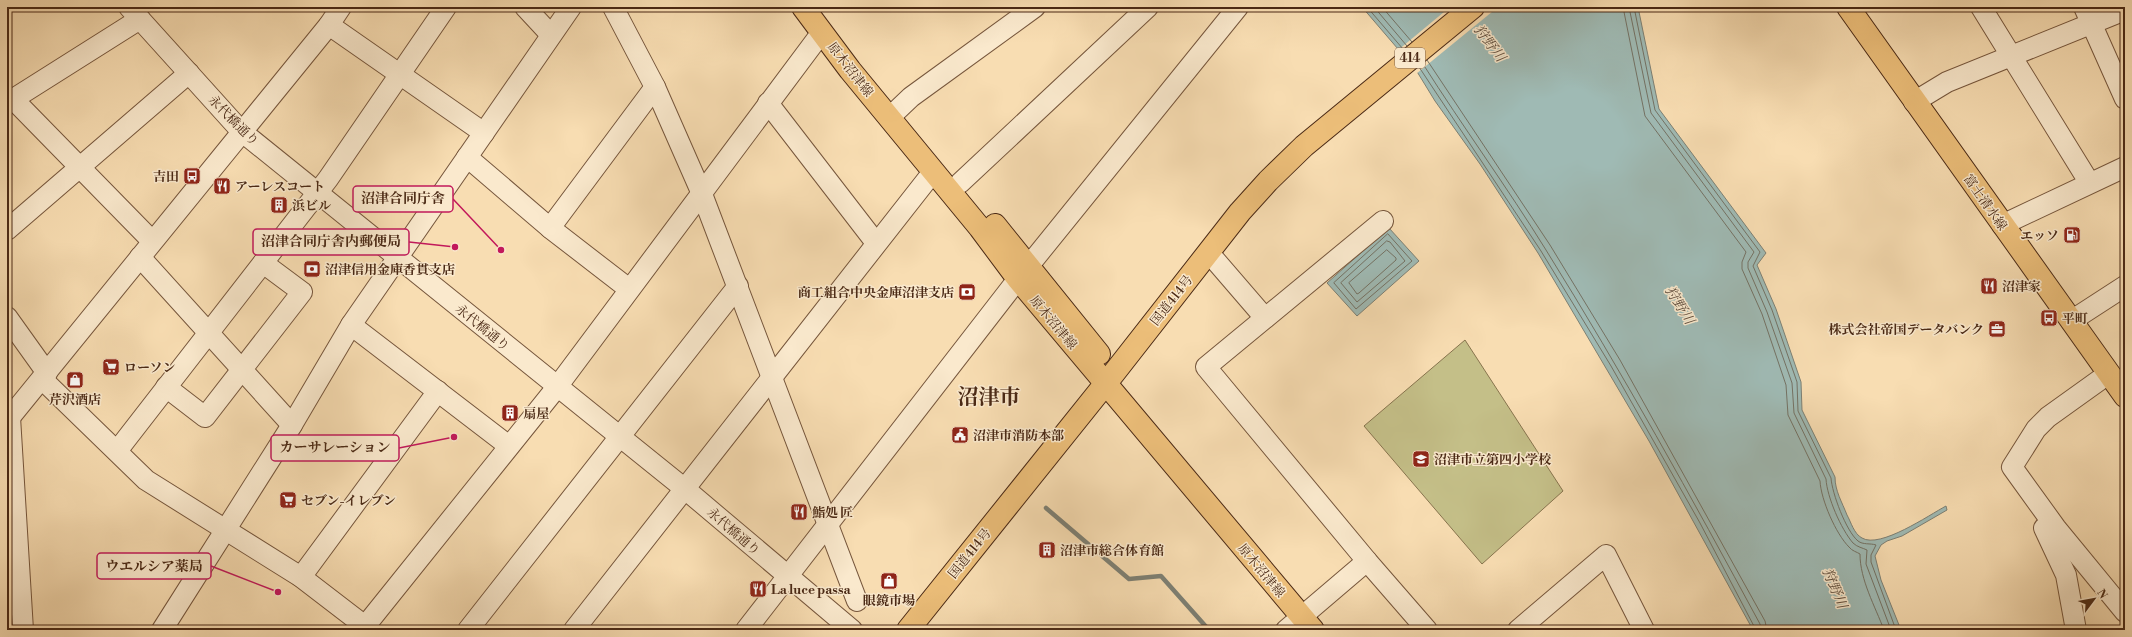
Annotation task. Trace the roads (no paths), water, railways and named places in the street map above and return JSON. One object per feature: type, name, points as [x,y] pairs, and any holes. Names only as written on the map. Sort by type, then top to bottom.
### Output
[{"type":"main road","name":"原木沼津線","points":[[803,7],[850,70],[894,113],[960,183],[1024,273],[1110,378],[1303,621],[1328,630]]},
{"type":"main road","name":"原木沼津線","points":[[818,7],[937,176],[980,228],[1024,273]]},
{"type":"main road","name":"国道414号","points":[[908,630],[1110,378],[1240,212],[1268,181],[1304,146],[1473,7]]},
{"type":"main road","name":"富士清水線","points":[[1848,7],[1914,102],[2125,396]]},
{"type":"street","points":[[23,630],[9,419],[329,24],[341,7]]},
{"type":"street","points":[[117,451],[318,192],[446,7]]},
{"type":"street","points":[[525,7],[551,35]]},
{"type":"street","points":[[162,630],[292,424],[351,325],[468,158],[571,7]]},
{"type":"street","points":[[613,7],[655,87],[702,194],[774,377],[857,600]]},
{"type":"street","points":[[894,113],[911,97],[1035,7]]},
{"type":"street","points":[[960,183],[1148,7]]},
{"type":"street","points":[[746,630],[1024,273],[1238,7]]},
{"type":"street","points":[[1981,7],[2089,182]]},
{"type":"street","points":[[1914,102],[1947,82],[2011,57],[2088,15],[2125,10]]},
{"type":"street","points":[[135,13],[10,101],[80,167],[152,241]]},
{"type":"street","name":"永代橋通り","points":[[135,13],[241,132],[318,192],[620,438],[685,489],[852,630]]},
{"type":"street","points":[[2088,15],[2125,99]]},
{"type":"street","points":[[329,24],[484,133]]},
{"type":"street","points":[[7,317],[44,376],[146,480],[301,577],[366,629],[557,387],[822,32]]},
{"type":"street","points":[[7,230],[189,73]]},
{"type":"street","points":[[550,228],[655,87]]},
{"type":"street","points":[[768,103],[876,243]]},
{"type":"street","points":[[468,158],[550,228],[629,289]]},
{"type":"street","points":[[2002,225],[2089,182],[2125,167]]},
{"type":"street","points":[[574,630],[774,377],[876,243],[929,178],[937,176]]},
{"type":"street","points":[[1383,221],[1206,367],[1367,561],[1427,630]]},
{"type":"street","points":[[1209,253],[1265,318]]},
{"type":"street","points":[[140,257],[292,424]]},
{"type":"street","points":[[166,387],[205,417],[243,369],[302,292],[263,263]]},
{"type":"street","points":[[468,630],[738,286]]},
{"type":"street","points":[[2072,321],[2125,286]]},
{"type":"street","points":[[351,325],[509,446]]},
{"type":"street","points":[[2108,374],[2048,417],[2036,429],[2012,467],[2031,496],[2125,612]]},
{"type":"street","points":[[301,577],[438,391]]},
{"type":"street","points":[[2031,496],[2033,505],[2060,557],[2066,575],[2076,630]]},
{"type":"street","points":[[1524,628],[1606,555],[1644,630]]},
{"type":"street","points":[[1303,621],[1367,561]]},
{"type":"water","name":"狩野川","points":[[1362,7],[1638,7],[1659,109],[1766,253],[1757,265],[1776,309],[1801,382],[1802,410],[1835,477],[1839,496],[1855,531],[1862,538],[1870,540],[1880,539],[1904,530],[1946,506],[1947,510],[1902,536],[1887,541],[1881,545],[1875,556],[1881,580],[1901,630],[1753,630],[1649,441],[1538,253],[1480,164],[1435,101],[1416,70]]},
{"type":"water","points":[[1389,228],[1419,261],[1357,316],[1327,283]]},
{"type":"waterway","points":[[1046,508],[1129,579],[1161,576],[1209,630]]},
{"type":"place","name":"吉田","points":[[192,176]]},
{"type":"place","name":"アーレスコート","points":[[222,186]]},
{"type":"place","name":"浜ビル","points":[[279,205]]},
{"type":"place","name":"エッソ","points":[[2072,235]]},
{"type":"place","name":"沼津合同庁舎内郵便局","points":[[455,247]]},
{"type":"place","name":"沼津合同庁舎","points":[[501,250]]},
{"type":"place","name":"沼津信用金庫香貫支店","points":[[312,269]]},
{"type":"place","name":"沼津家","points":[[1989,286]]},
{"type":"place","name":"商工組合中央金庫沼津支店","points":[[967,292]]},
{"type":"place","name":"平町","points":[[2049,318]]},
{"type":"place","name":"株式会社帝国データバンク","points":[[1997,329]]},
{"type":"place","name":"ローソン","points":[[111,367]]},
{"type":"place","name":"芹沢酒店","points":[[75,380]]},
{"type":"place","name":"扇屋","points":[[510,413]]},
{"type":"place","name":"沼津市消防本部","points":[[960,435]]},
{"type":"place","name":"カーサレーション","points":[[454,437]]},
{"type":"place","name":"沼津市立第四小学校","points":[[1421,459]]},
{"type":"place","name":"セブン-イレブン","points":[[288,500]]},
{"type":"place","name":"鮨処 匠","points":[[799,512]]},
{"type":"place","name":"沼津市総合体育館","points":[[1047,550]]},
{"type":"place","name":"眼鏡市場","points":[[889,581]]},
{"type":"place","name":"La luce passa","points":[[758,589]]},
{"type":"place","name":"ウエルシア薬局","points":[[278,592]]},
{"type":"district","name":"沼津市","points":[[989,397]]}]
